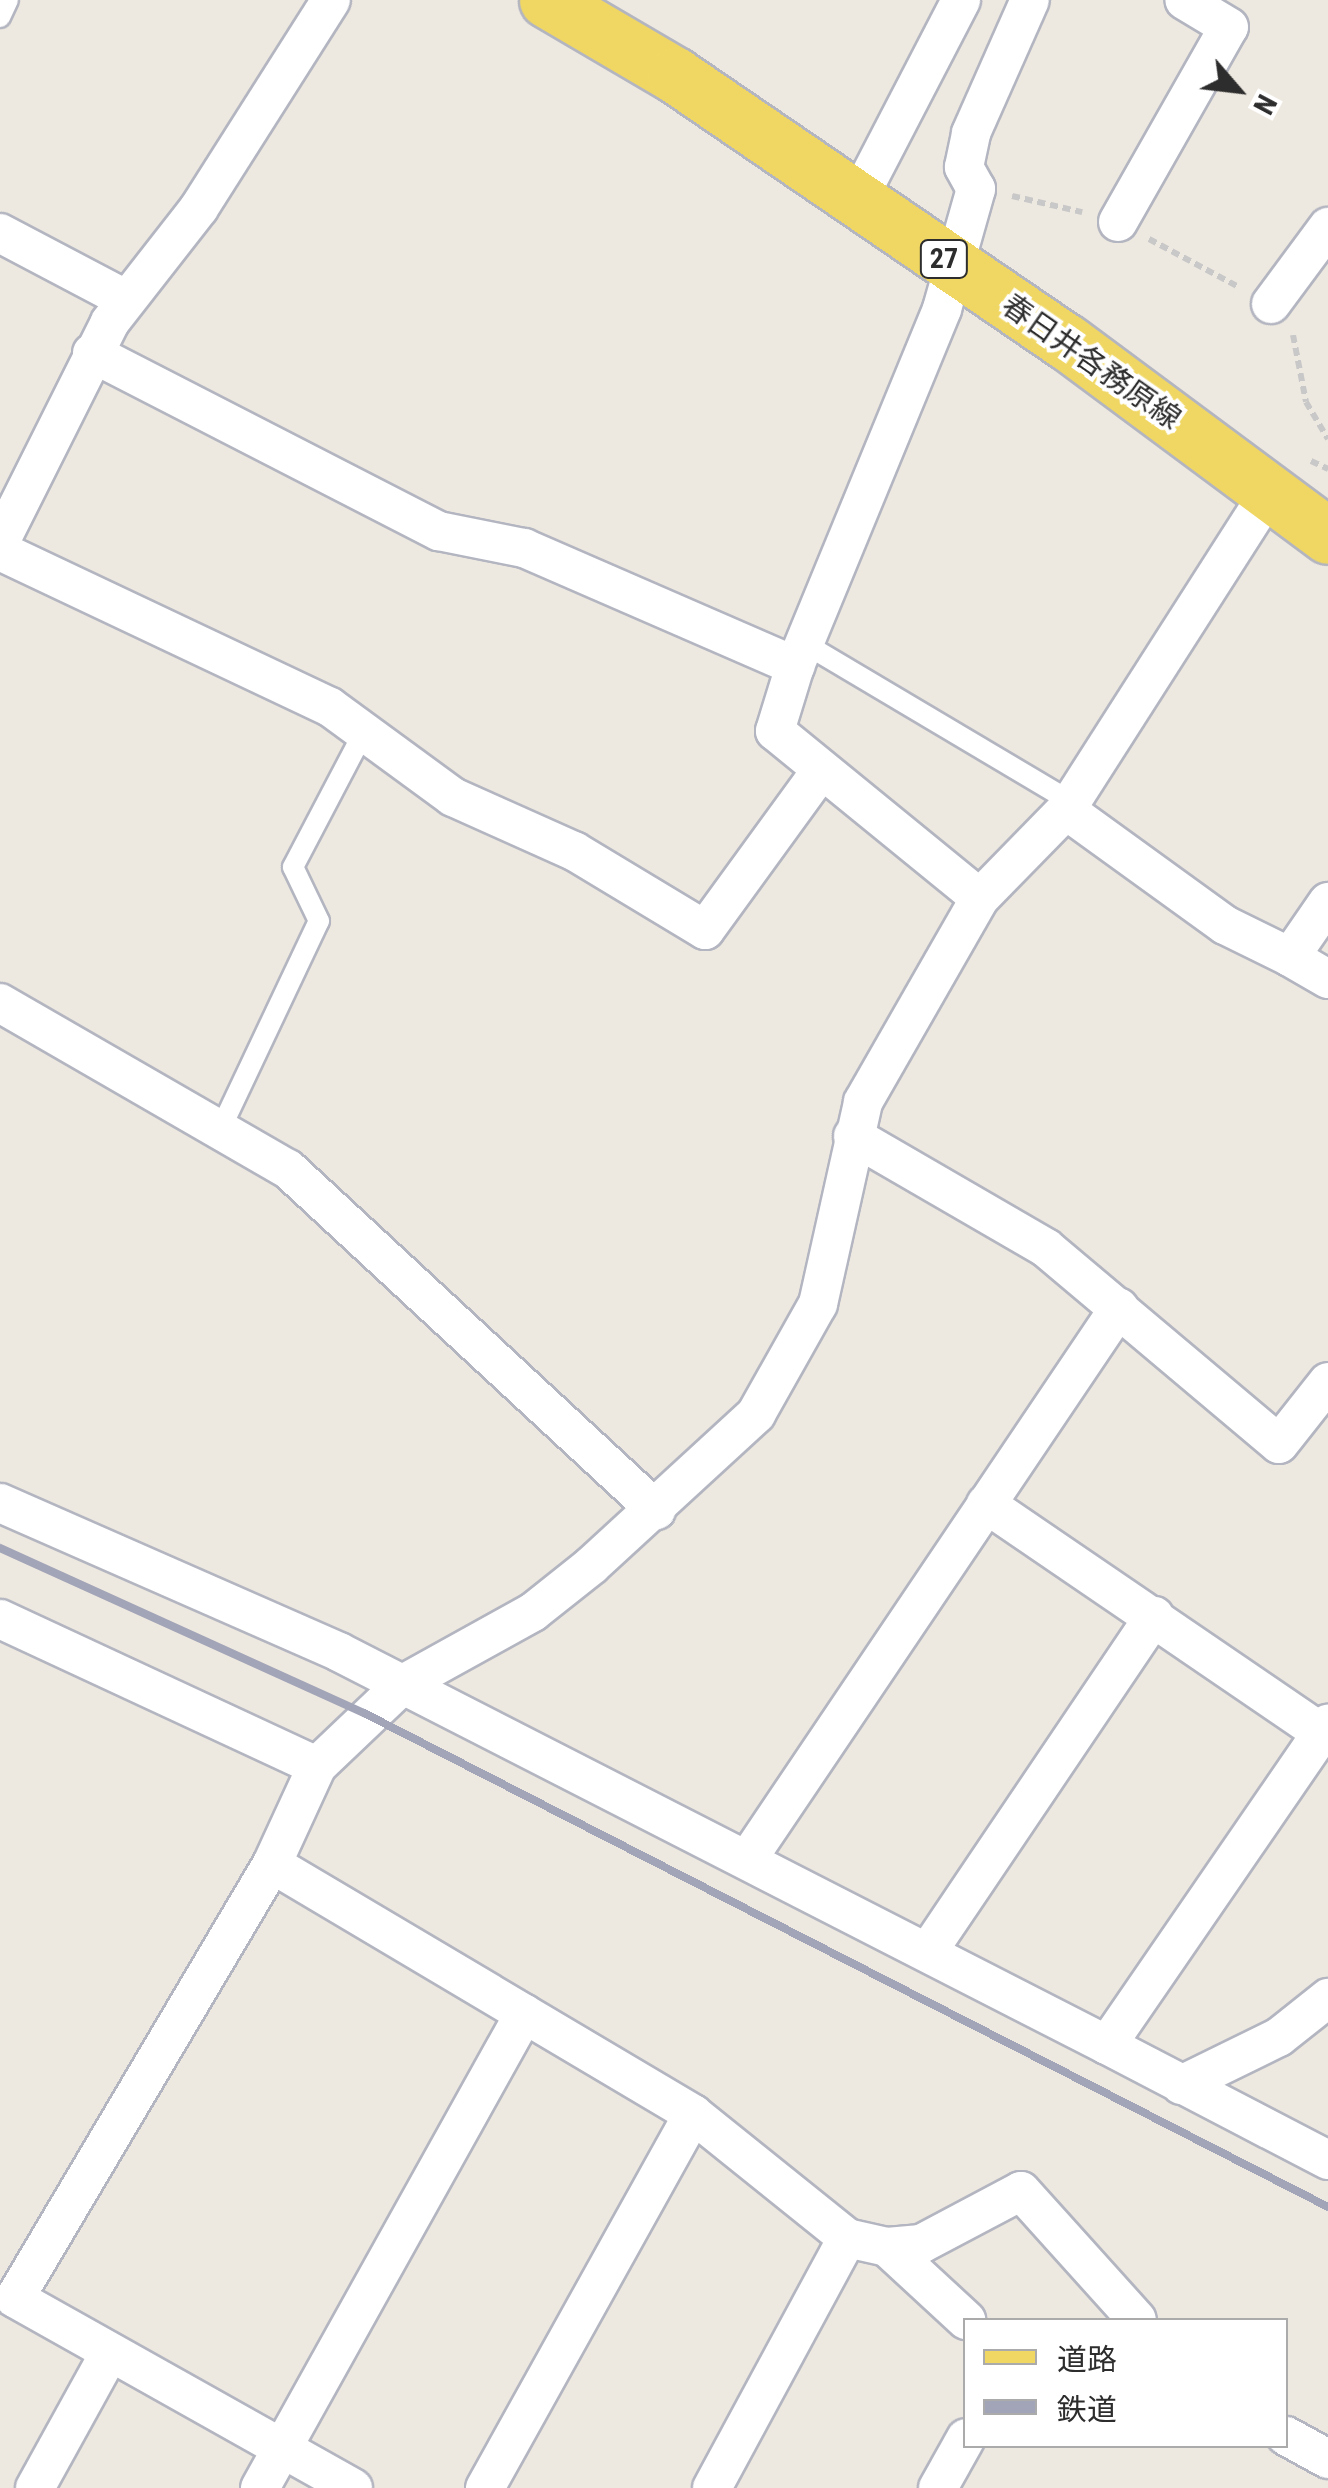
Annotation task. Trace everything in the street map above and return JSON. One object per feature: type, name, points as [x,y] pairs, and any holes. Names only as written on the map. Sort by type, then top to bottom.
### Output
[{"type":"main road","name":"春日井各務原線","points":[[547,0],[858,199],[1328,536]]},
{"type":"street","points":[[0,542],[92,353],[125,299],[199,208],[331,0]]},
{"type":"street","points":[[858,199],[961,0]]},
{"type":"street","points":[[980,898],[819,773],[775,731],[801,655],[954,266],[976,189],[964,167],[971,133],[1030,0]]},
{"type":"street","points":[[1118,222],[1230,27],[1184,0]]},
{"type":"street","points":[[1271,304],[1328,226]]},
{"type":"street","points":[[0,234],[125,299]]},
{"type":"street","points":[[92,353],[439,531],[524,548],[801,655]]},
{"type":"street","points":[[353,2488],[110,2352],[7,2309],[272,1864],[317,1766],[403,1684],[532,1612],[656,1510],[743,1429],[796,1357],[836,1244],[853,1136],[863,1102],[980,898],[1068,806],[1270,491]]},
{"type":"street","points":[[0,551],[330,707],[453,797],[574,851],[705,930],[819,773]]},
{"type":"street","points":[[1068,806],[1225,925],[1328,979]]},
{"type":"street","points":[[1290,957],[1328,902]]},
{"type":"street","points":[[0,1003],[288,1169],[656,1510]]},
{"type":"street","points":[[853,1136],[1046,1248],[1279,1444],[1328,1382]]},
{"type":"street","points":[[747,1860],[1119,1308]]},
{"type":"street","points":[[0,1503],[403,1684],[929,1950],[1328,2160]]},
{"type":"street","points":[[986,1504],[1325,1729],[1107,2045]]},
{"type":"street","points":[[929,1950],[1154,1616]]},
{"type":"street","points":[[0,1619],[317,1766]]},
{"type":"street","points":[[272,1864],[693,2114],[847,2238],[887,2247],[920,2244],[1022,2191],[1136,2318]]},
{"type":"street","points":[[1181,2085],[1278,2037],[1328,1998]]},
{"type":"street","points":[[260,2488],[524,2014]]},
{"type":"street","points":[[485,2488],[693,2114]]},
{"type":"street","points":[[712,2488],[847,2238]]},
{"type":"street","points":[[887,2247],[964,2318]]},
{"type":"street","points":[[35,2488],[110,2352]]},
{"type":"street","points":[[1288,2437],[1328,2459]]},
{"type":"street","points":[[938,2488],[963,2443]]},
{"type":"lane","points":[[0,17],[8,0]]},
{"type":"lane","points":[[801,655],[1068,806]]},
{"type":"lane","points":[[221,1128],[319,921],[293,866],[364,732]]},
{"type":"path","points":[[976,189],[1118,222],[1290,315],[1306,402],[1328,439]]},
{"type":"railway","points":[[0,1548],[364,1713],[1328,2207]]}]
